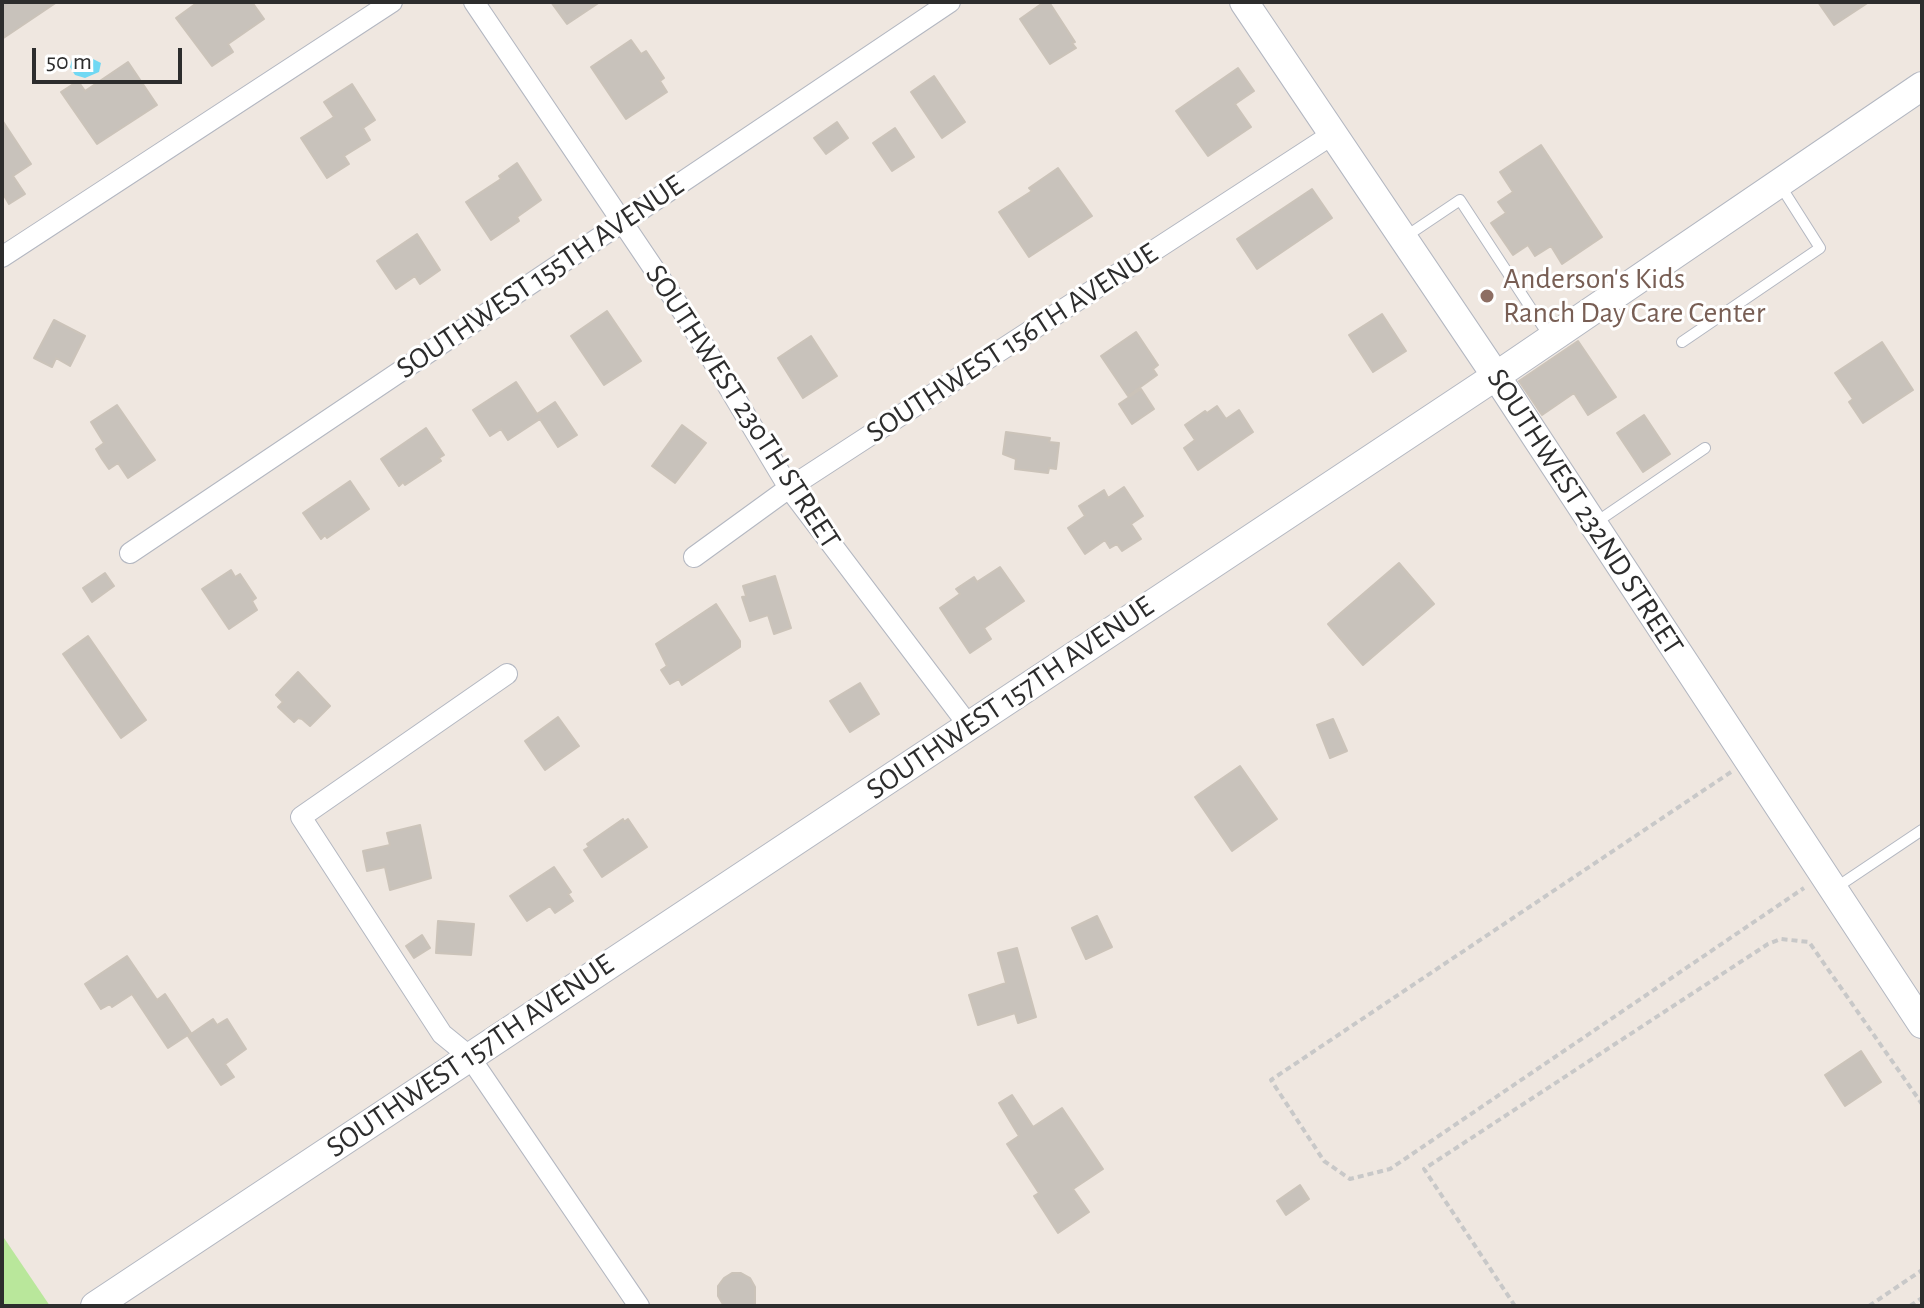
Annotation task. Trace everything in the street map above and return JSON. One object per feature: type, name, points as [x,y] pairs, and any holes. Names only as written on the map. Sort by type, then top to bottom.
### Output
[{"type":"street","points":[[2,257],[392,2]]},
{"type":"street","name":"SOUTHWEST 230TH STREET","points":[[474,2],[689,321],[789,488],[969,726]]},
{"type":"street","name":"SOUTHWEST 155TH AVENUE","points":[[130,553],[950,2]]},
{"type":"street","name":"SOUTHWEST 232ND STREET","points":[[1244,2],[1496,376],[1922,1024]]},
{"type":"street","name":"SOUTHWEST 157TH AVENUE","points":[[95,1306],[1496,376],[1922,86]]},
{"type":"street","name":"SOUTHWEST 156TH AVENUE","points":[[694,557],[789,488],[1333,134]]},
{"type":"street","points":[[507,674],[301,817],[442,1034],[469,1056],[639,1306]]},
{"type":"lane","points":[[1682,342],[1820,248],[1779,183]]},
{"type":"lane","points":[[1404,238],[1460,200],[1551,338]]},
{"type":"lane","points":[[1593,524],[1705,448]]},
{"type":"lane","points":[[1828,883],[1922,830]]},
{"type":"path","points":[[1748,761],[1271,1080],[1316,1150],[1324,1161],[1350,1179],[1390,1169],[1828,883]]},
{"type":"path","points":[[1515,1306],[1424,1169],[1768,944],[1781,939],[1809,942],[1922,1104]]},
{"type":"path","points":[[1869,1306],[1922,1270]]},
{"type":"path","points":[[1910,1306],[1922,1298]]},
{"type":"green space","points":[[2,1235],[50,1306],[2,1306]]},
{"type":"water","points":[[91,58],[101,63],[99,72],[85,78],[75,75],[70,67],[72,59]]},
{"type":"building","points":[[2,2],[57,2],[2,39]]},
{"type":"building","points":[[198,2],[252,2],[264,19],[228,44],[233,52],[212,66],[176,18]]},
{"type":"building","points":[[551,2],[600,2],[567,24]]},
{"type":"building","points":[[1044,2],[1049,2],[1076,48],[1050,64],[1020,19]]},
{"type":"building","points":[[1818,2],[1869,2],[1834,25]]},
{"type":"building","points":[[631,40],[641,54],[646,51],[664,78],[660,81],[667,92],[626,119],[591,67]]},
{"type":"building","points":[[128,62],[157,105],[97,144],[61,92],[78,81],[85,91]]},
{"type":"building","points":[[1238,68],[1254,91],[1235,104],[1251,127],[1208,156],[1176,111]]},
{"type":"building","points":[[934,76],[965,122],[942,138],[911,92]]},
{"type":"building","points":[[352,84],[375,120],[363,128],[370,140],[344,156],[349,164],[327,178],[301,138],[334,117],[324,102]]},
{"type":"building","points":[[2,120],[31,164],[13,176],[25,194],[9,204],[2,192]]},
{"type":"building","points":[[837,122],[848,138],[826,154],[814,138]]},
{"type":"building","points":[[895,128],[914,157],[892,171],[873,143]]},
{"type":"building","points":[[1541,145],[1602,237],[1562,264],[1551,246],[1535,256],[1528,245],[1513,255],[1491,223],[1506,213],[1498,202],[1513,192],[1500,172]]},
{"type":"building","points":[[517,163],[541,200],[517,217],[519,221],[491,240],[466,202],[501,179],[499,176]]},
{"type":"building","points":[[1058,168],[1092,216],[1029,257],[999,212],[1032,191],[1029,188]]},
{"type":"building","points":[[1312,189],[1332,218],[1257,269],[1237,239]]},
{"type":"building","points":[[417,234],[440,270],[420,284],[415,276],[396,289],[377,261]]},
{"type":"building","points":[[607,311],[641,361],[604,385],[571,336]]},
{"type":"building","points":[[1382,314],[1406,351],[1373,372],[1349,335]]},
{"type":"building","points":[[54,320],[85,336],[70,366],[56,358],[52,367],[34,358]]},
{"type":"building","points":[[1136,332],[1158,365],[1153,369],[1157,375],[1128,396],[1101,356]]},
{"type":"building","points":[[811,336],[837,376],[803,398],[778,358]]},
{"type":"building","points":[[1578,341],[1616,397],[1588,415],[1574,393],[1542,415],[1519,381]]},
{"type":"building","points":[[1882,342],[1913,390],[1863,423],[1849,402],[1853,399],[1835,373]]},
{"type":"building","points":[[516,382],[537,414],[555,402],[577,435],[558,447],[540,419],[508,440],[501,429],[490,436],[473,410]]},
{"type":"building","points":[[1141,389],[1154,409],[1132,424],[1119,404]]},
{"type":"building","points":[[117,405],[155,460],[128,478],[118,463],[109,469],[102,459],[96,449],[104,443],[91,422]]},
{"type":"building","points":[[1217,406],[1226,419],[1239,410],[1253,432],[1198,470],[1184,448],[1195,440],[1185,425]]},
{"type":"building","points":[[1644,415],[1670,454],[1643,472],[1617,433]]},
{"type":"building","points":[[682,425],[706,443],[675,483],[652,466]]},
{"type":"building","points":[[426,428],[444,455],[439,458],[441,461],[399,486],[381,459]]},
{"type":"building","points":[[1006,432],[1050,438],[1049,442],[1059,443],[1056,469],[1049,468],[1048,473],[1015,469],[1016,459],[1003,454]]},
{"type":"building","points":[[350,481],[369,509],[321,539],[303,513]]},
{"type":"building","points":[[1124,487],[1143,516],[1131,524],[1141,539],[1122,551],[1117,544],[1110,548],[1105,540],[1085,554],[1068,528],[1085,516],[1079,506],[1104,490],[1108,498]]},
{"type":"building","points":[[1399,563],[1434,604],[1363,665],[1328,624]]},
{"type":"building","points":[[1000,567],[1024,601],[984,628],[991,639],[970,653],[940,608],[960,594],[956,589],[974,577],[977,582]]},
{"type":"building","points":[[231,570],[235,577],[240,574],[256,598],[252,601],[257,610],[229,629],[202,589]]},
{"type":"building","points":[[105,573],[114,586],[92,602],[83,588]]},
{"type":"building","points":[[775,576],[791,628],[774,634],[768,615],[750,621],[742,597],[746,596],[743,586]]},
{"type":"building","points":[[716,604],[740,641],[740,647],[682,685],[679,679],[670,684],[661,670],[667,666],[656,644]]},
{"type":"building","points":[[88,636],[146,720],[121,738],[63,654]]},
{"type":"building","points":[[298,672],[330,706],[310,726],[298,718],[294,722],[278,707],[283,702],[276,695]]},
{"type":"building","points":[[860,683],[879,714],[850,732],[830,701]]},
{"type":"building","points":[[558,717],[579,746],[545,770],[525,741]]},
{"type":"building","points":[[1333,719],[1347,751],[1330,758],[1317,725]]},
{"type":"building","points":[[1240,766],[1277,819],[1232,851],[1195,797]]},
{"type":"building","points":[[623,819],[624,822],[628,819],[647,847],[602,877],[584,850],[589,847],[587,844]]},
{"type":"building","points":[[420,825],[431,878],[390,890],[385,867],[367,871],[363,851],[390,845],[387,833]]},
{"type":"building","points":[[554,867],[571,892],[568,894],[573,901],[555,913],[550,906],[527,921],[510,896]]},
{"type":"building","points":[[1097,916],[1112,947],[1086,959],[1072,928]]},
{"type":"building","points":[[438,921],[474,924],[471,955],[436,953]]},
{"type":"building","points":[[422,935],[430,948],[414,958],[406,946]]},
{"type":"building","points":[[1017,948],[1036,1017],[1018,1023],[1015,1013],[978,1025],[969,995],[1006,983],[998,953]]},
{"type":"building","points":[[127,956],[157,1000],[165,994],[191,1033],[168,1048],[132,994],[112,1007],[110,1004],[101,1009],[85,984]]},
{"type":"building","points":[[213,1019],[217,1025],[227,1019],[246,1049],[225,1064],[234,1077],[221,1085],[188,1036]]},
{"type":"building","points":[[1861,1051],[1881,1082],[1845,1106],[1825,1075]]},
{"type":"building","points":[[1012,1095],[1033,1127],[1062,1108],[1103,1169],[1073,1189],[1089,1212],[1058,1233],[1034,1196],[1039,1193],[1007,1144],[1019,1136],[999,1103]]},
{"type":"building","points":[[1300,1185],[1309,1199],[1286,1215],[1277,1201]]},
{"type":"building","points":[[732,1273],[741,1273],[750,1278],[755,1287],[755,1306],[724,1306],[718,1296],[718,1286]]},
{"type":"place","name":"Anderson's Kids Ranch Day Care Center","points":[[1487,296]]}]
